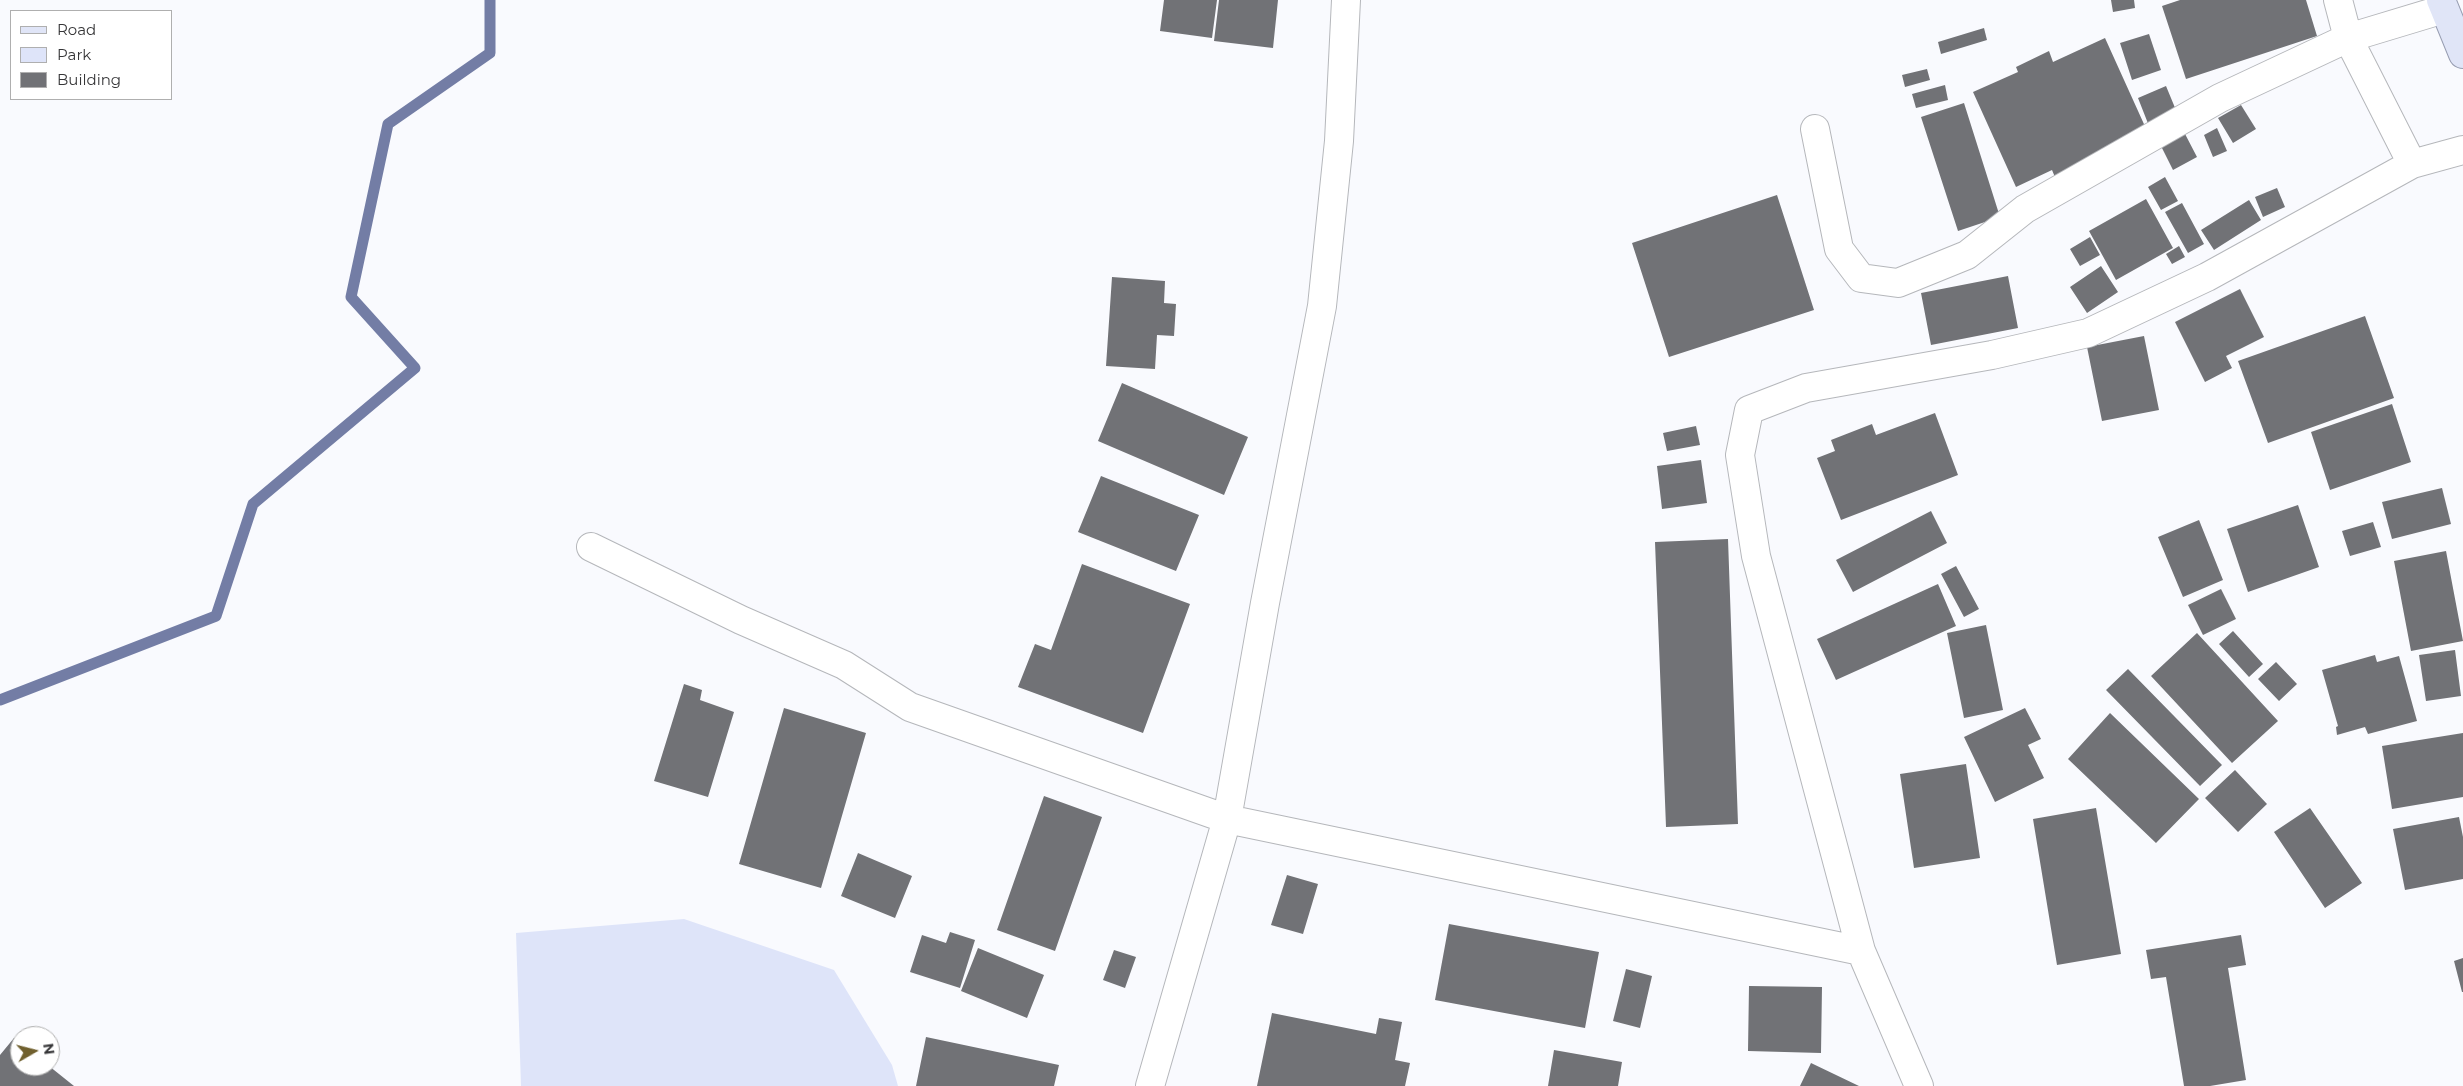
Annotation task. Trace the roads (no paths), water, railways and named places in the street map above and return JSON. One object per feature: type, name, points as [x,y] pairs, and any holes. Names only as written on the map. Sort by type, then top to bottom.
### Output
[{"type":"main road","points":[[2443,4],[2463,54]]},
{"type":"street","points":[[1150,1086],[1227,819],[1265,602],[1322,306],[1339,141],[1346,0]]},
{"type":"street","points":[[2338,0],[2348,38],[2412,164]]},
{"type":"street","points":[[1815,129],[1839,249],[1862,278],[1898,283],[1967,255],[2025,210],[2220,98],[2348,38],[2443,4]]},
{"type":"street","points":[[1919,1086],[1861,951],[1756,556],[1740,455],[1749,410],[1806,388],[1992,355],[2088,333],[2207,277],[2412,164],[2463,150]]},
{"type":"street","points":[[591,547],[740,620],[844,665],[910,706],[1227,819],[1861,951]]},
{"type":"waterway","points":[[0,700],[216,616],[253,504],[415,368],[351,297],[388,124],[490,53],[490,0]]}]
